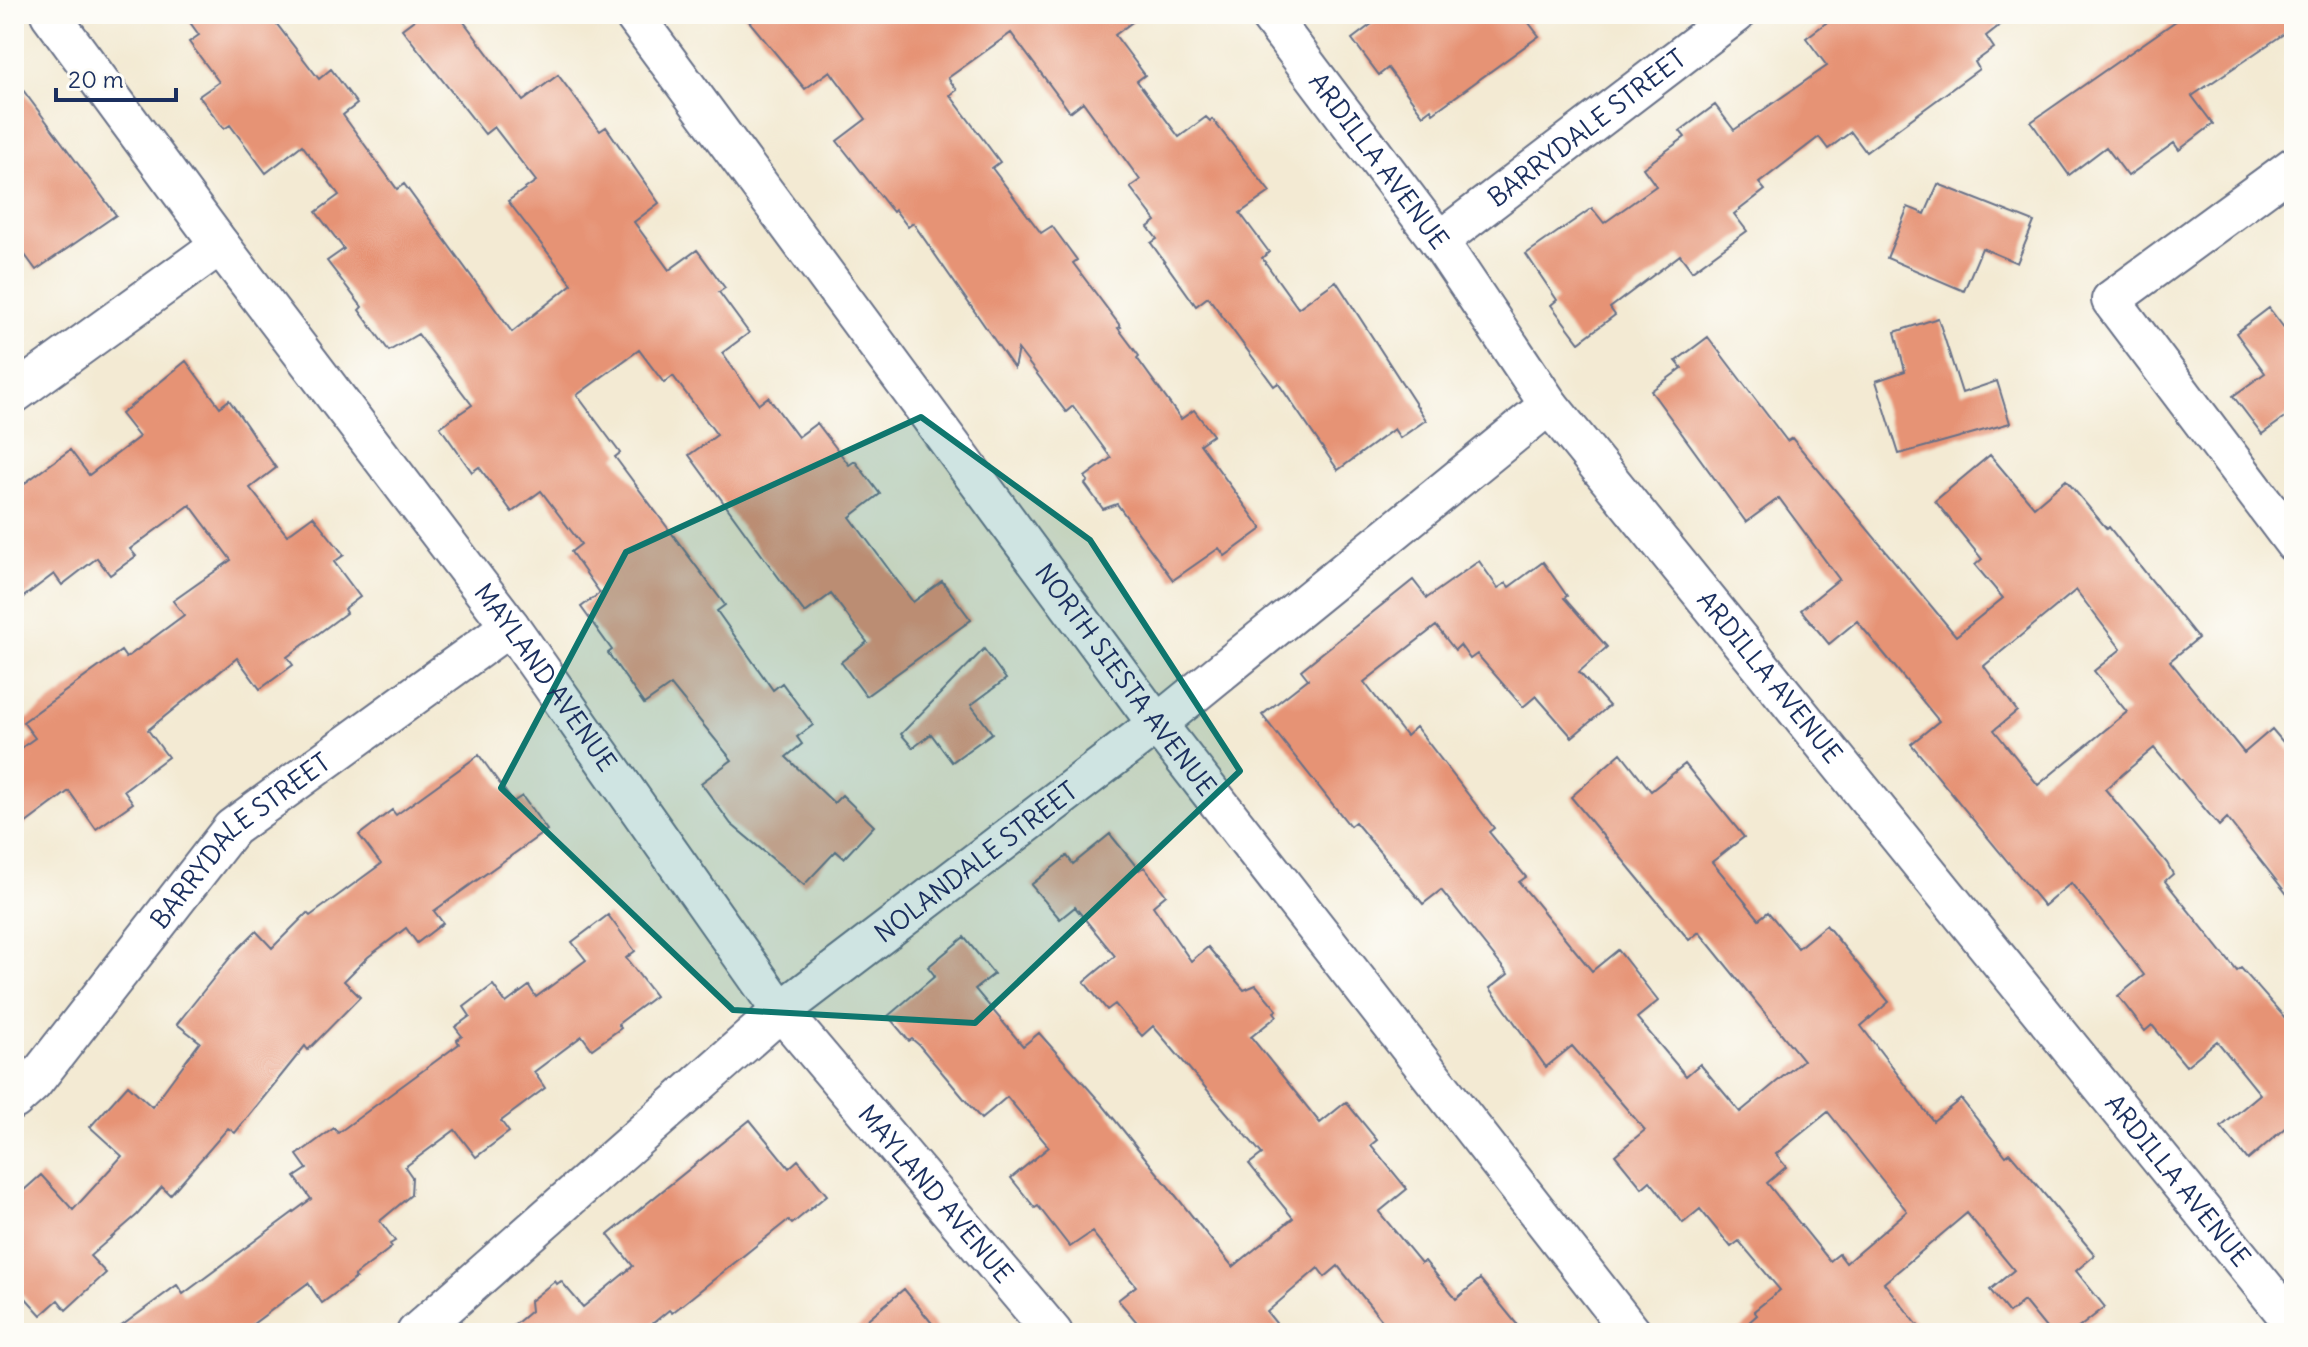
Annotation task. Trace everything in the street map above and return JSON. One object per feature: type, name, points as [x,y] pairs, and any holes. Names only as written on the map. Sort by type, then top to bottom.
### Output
[{"type":"street","name":"MAYLAND AVENUE","points":[[50,14],[220,245],[510,626],[781,1011],[1053,1333]]},
{"type":"street","name":"NORTH SIESTA AVENUE","points":[[633,14],[1157,724],[1632,1333]]},
{"type":"street","name":"ARDILLA AVENUE","points":[[1268,14],[1439,241],[1549,405],[2294,1324]]},
{"type":"street","name":"BARRYDALE STREET","points":[[1439,241],[1736,14]]},
{"type":"street","points":[[2294,166],[2111,300],[2294,543]]},
{"type":"street","points":[[14,394],[220,245]]},
{"type":"street","name":"NOLANDALE STREET","points":[[416,1333],[781,1011],[1157,724],[1549,405]]},
{"type":"street","name":"BARRYDALE STREET","points":[[14,1100],[33,1083],[232,828],[510,626]]},
{"type":"highlighted area","points":[[921,417],[1090,540],[1240,771],[975,1023],[733,1010],[501,788],[626,552]]},
{"type":"building","points":[[184,14],[269,14],[319,79],[331,69],[357,104],[343,115],[397,189],[404,184],[512,332],[572,284],[508,201],[536,181],[494,127],[485,134],[402,29],[422,14],[458,14],[523,101],[558,75],[600,131],[606,127],[659,203],[634,222],[669,270],[697,250],[725,288],[719,292],[749,333],[722,353],[759,404],[768,397],[798,437],[817,423],[849,465],[855,461],[880,494],[850,517],[913,602],[942,581],[971,620],[866,696],[841,662],[867,642],[831,594],[805,613],[756,547],[689,455],[717,435],[673,376],[664,383],[639,350],[577,395],[620,453],[615,457],[725,605],[717,611],[773,690],[782,683],[813,725],[797,737],[802,744],[786,757],[834,803],[842,795],[874,826],[844,858],[836,851],[804,885],[731,824],[701,783],[732,760],[671,685],[644,704],[608,653],[612,650],[581,607],[600,593],[571,552],[581,544],[541,491],[512,512],[479,467],[472,472],[440,427],[472,405],[418,334],[389,351],[359,310],[362,307],[327,261],[344,249],[316,212],[339,195],[302,145],[266,173],[230,125],[224,129],[199,96],[219,82],[189,42],[199,35]]},
{"type":"building","points":[[743,14],[1143,14],[1115,35],[1145,75],[1137,81],[1179,137],[1206,117],[1210,121],[1212,119],[1270,192],[1240,213],[1269,252],[1262,258],[1298,308],[1336,281],[1426,420],[1400,438],[1394,429],[1338,470],[1278,383],[1274,386],[1208,297],[1196,306],[1151,243],[1157,239],[1148,227],[1156,221],[1130,187],[1140,180],[1083,102],[1070,112],[1011,33],[948,78],[957,90],[950,95],[1000,162],[992,168],[1041,233],[1052,226],[1077,260],[1073,263],[1121,327],[1118,328],[1139,356],[1137,358],[1181,419],[1194,410],[1213,435],[1200,444],[1262,529],[1225,556],[1219,548],[1173,580],[1117,504],[1103,509],[1085,484],[1088,481],[1085,477],[1111,458],[1073,406],[1066,412],[1018,349],[1014,368],[913,223],[908,227],[895,210],[893,212],[837,141],[866,119],[830,71],[805,89]]},
{"type":"building","points":[[1385,14],[1522,14],[1539,36],[1433,113],[1431,109],[1423,115],[1388,68],[1379,75],[1352,39]]},
{"type":"building","points":[[1838,14],[2014,14],[1986,36],[1994,48],[1975,62],[1979,69],[1866,152],[1851,132],[1828,149],[1819,137],[1759,183],[1765,190],[1734,214],[1747,231],[1692,271],[1680,255],[1610,308],[1615,315],[1579,342],[1551,305],[1557,300],[1526,254],[1592,208],[1604,223],[1656,186],[1643,168],[1685,137],[1680,131],[1715,105],[1734,130],[1827,66],[1806,38]]},
{"type":"building","points":[[2186,14],[2294,14],[2294,27],[2192,96],[2213,124],[2179,150],[2174,143],[2128,176],[2106,147],[2069,175],[2031,122]]},
{"type":"building","points":[[14,78],[116,215],[36,270],[14,240]]},
{"type":"building","points":[[1938,184],[2034,222],[2017,263],[1982,248],[1964,291],[1887,258],[1908,207],[1925,214]]},
{"type":"building","points":[[2269,308],[2294,341],[2294,411],[2262,434],[2233,396],[2265,373],[2236,333]]},
{"type":"building","points":[[1938,318],[1962,393],[1997,381],[2010,423],[1899,454],[1876,381],[1905,371],[1895,332]]},
{"type":"building","points":[[1708,337],[1787,441],[1792,438],[1956,636],[2003,598],[1975,565],[1982,559],[1935,501],[1990,455],[2034,507],[2066,480],[2107,529],[2109,527],[2198,638],[2170,661],[2244,753],[2272,729],[2294,755],[2294,903],[2227,818],[2219,826],[2154,748],[2105,789],[2167,863],[2173,874],[2165,881],[2237,971],[2241,968],[2294,1028],[2294,1137],[2286,1127],[2248,1160],[2221,1127],[2260,1094],[2217,1041],[2186,1066],[2152,1025],[2145,1031],[2118,996],[2144,975],[2071,883],[2044,906],[1911,744],[1939,721],[1886,656],[1857,621],[1829,644],[1801,610],[1839,579],[1779,498],[1746,522],[1651,391],[1682,368],[1676,361]],"holes":[[[2076,590],[2121,649],[2094,671],[2127,712],[2038,785],[1994,730],[2017,711],[1984,666]]]},
{"type":"building","points":[[186,361],[220,407],[229,400],[276,468],[250,488],[287,535],[313,516],[344,555],[334,562],[360,597],[344,609],[346,613],[287,657],[293,665],[260,689],[237,658],[148,730],[168,757],[124,790],[133,803],[96,829],[69,791],[14,832],[14,753],[35,738],[23,722],[121,651],[126,658],[184,615],[173,601],[231,560],[190,505],[130,549],[136,556],[110,575],[97,558],[62,585],[54,574],[14,604],[14,491],[70,450],[89,475],[139,437],[121,414]]},
{"type":"building","points":[[1479,561],[1498,588],[1506,583],[1509,587],[1543,562],[1567,596],[1564,598],[1607,647],[1579,672],[1609,706],[1572,737],[1536,696],[1523,707],[1477,654],[1470,659],[1460,645],[1455,650],[1436,626],[1364,682],[1406,736],[1416,727],[1494,828],[1489,832],[1526,877],[1519,882],[1592,971],[1618,950],[1658,1001],[1637,1018],[1686,1076],[1700,1064],[1740,1112],[1803,1060],[1699,932],[1689,940],[1571,797],[1621,753],[1651,791],[1685,764],[1744,837],[1712,862],[1759,919],[1768,912],[1798,948],[1826,925],[1889,1002],[1861,1026],[1933,1121],[1961,1099],[2006,1156],[2010,1153],[2095,1255],[2076,1271],[2105,1307],[2072,1333],[2050,1333],[2024,1301],[2009,1313],[1990,1290],[2014,1270],[1967,1213],[1884,1283],[1924,1333],[1737,1333],[1757,1315],[1754,1311],[1780,1290],[1739,1241],[1731,1247],[1700,1209],[1683,1223],[1650,1181],[1642,1188],[1615,1155],[1645,1130],[1572,1046],[1546,1067],[1490,988],[1508,974],[1441,890],[1423,904],[1355,822],[1350,826],[1262,715],[1308,679],[1301,670],[1413,580],[1427,598]],"holes":[[[1828,1112],[1907,1211],[1846,1263],[1839,1254],[1830,1261],[1767,1183],[1786,1167],[1776,1154]]]},
{"type":"building","points":[[984,649],[1006,679],[971,705],[992,733],[952,762],[931,734],[913,748],[901,734]]},
{"type":"building","points":[[479,755],[513,802],[522,796],[547,830],[434,911],[443,923],[417,943],[406,928],[368,957],[344,981],[360,997],[308,1050],[305,1046],[235,1133],[228,1128],[170,1195],[162,1187],[137,1215],[90,1256],[106,1273],[66,1310],[58,1300],[41,1315],[14,1285],[14,1199],[41,1175],[73,1210],[122,1156],[90,1127],[128,1085],[152,1107],[200,1042],[177,1024],[233,954],[256,931],[272,948],[307,913],[310,916],[381,864],[359,835],[392,810],[396,815]]},
{"type":"building","points":[[1110,834],[1139,870],[1144,867],[1166,895],[1153,906],[1191,961],[1208,947],[1244,990],[1256,985],[1277,1010],[1274,1012],[1277,1016],[1251,1037],[1320,1123],[1346,1102],[1377,1140],[1371,1145],[1407,1189],[1379,1212],[1421,1263],[1425,1261],[1456,1299],[1480,1279],[1524,1333],[1392,1333],[1338,1266],[1325,1277],[1318,1268],[1267,1312],[1284,1333],[1146,1333],[1118,1300],[1136,1286],[1092,1232],[1070,1247],[1038,1206],[1035,1208],[1011,1178],[1049,1147],[1007,1097],[981,1119],[919,1045],[912,1039],[909,1041],[888,1016],[935,976],[928,967],[964,937],[994,974],[975,989],[1023,1046],[1039,1033],[1102,1104],[1233,1267],[1293,1218],[1249,1164],[1262,1154],[1153,1026],[1142,1036],[1115,1004],[1107,1010],[1084,982],[1115,956],[1075,907],[1060,919],[1031,885],[1067,856],[1073,864]]},
{"type":"building","points":[[608,915],[635,951],[626,958],[655,996],[618,1024],[621,1028],[592,1049],[582,1036],[534,1072],[545,1088],[501,1121],[509,1132],[476,1157],[455,1130],[405,1167],[412,1177],[411,1195],[380,1221],[395,1241],[390,1244],[392,1247],[354,1276],[356,1278],[322,1303],[308,1283],[241,1333],[112,1333],[177,1285],[183,1294],[311,1199],[295,1177],[307,1169],[297,1155],[334,1128],[338,1133],[459,1044],[457,1040],[462,1036],[455,1027],[470,1016],[464,1007],[493,985],[506,1003],[529,986],[536,997],[586,960],[572,942]]},
{"type":"building","points":[[750,1120],[789,1168],[798,1160],[827,1195],[792,1224],[788,1220],[672,1313],[669,1310],[641,1333],[505,1333],[531,1311],[530,1301],[555,1281],[557,1284],[561,1281],[583,1307],[633,1266],[608,1235]]},
{"type":"building","points":[[904,1289],[940,1333],[851,1333]]}]
